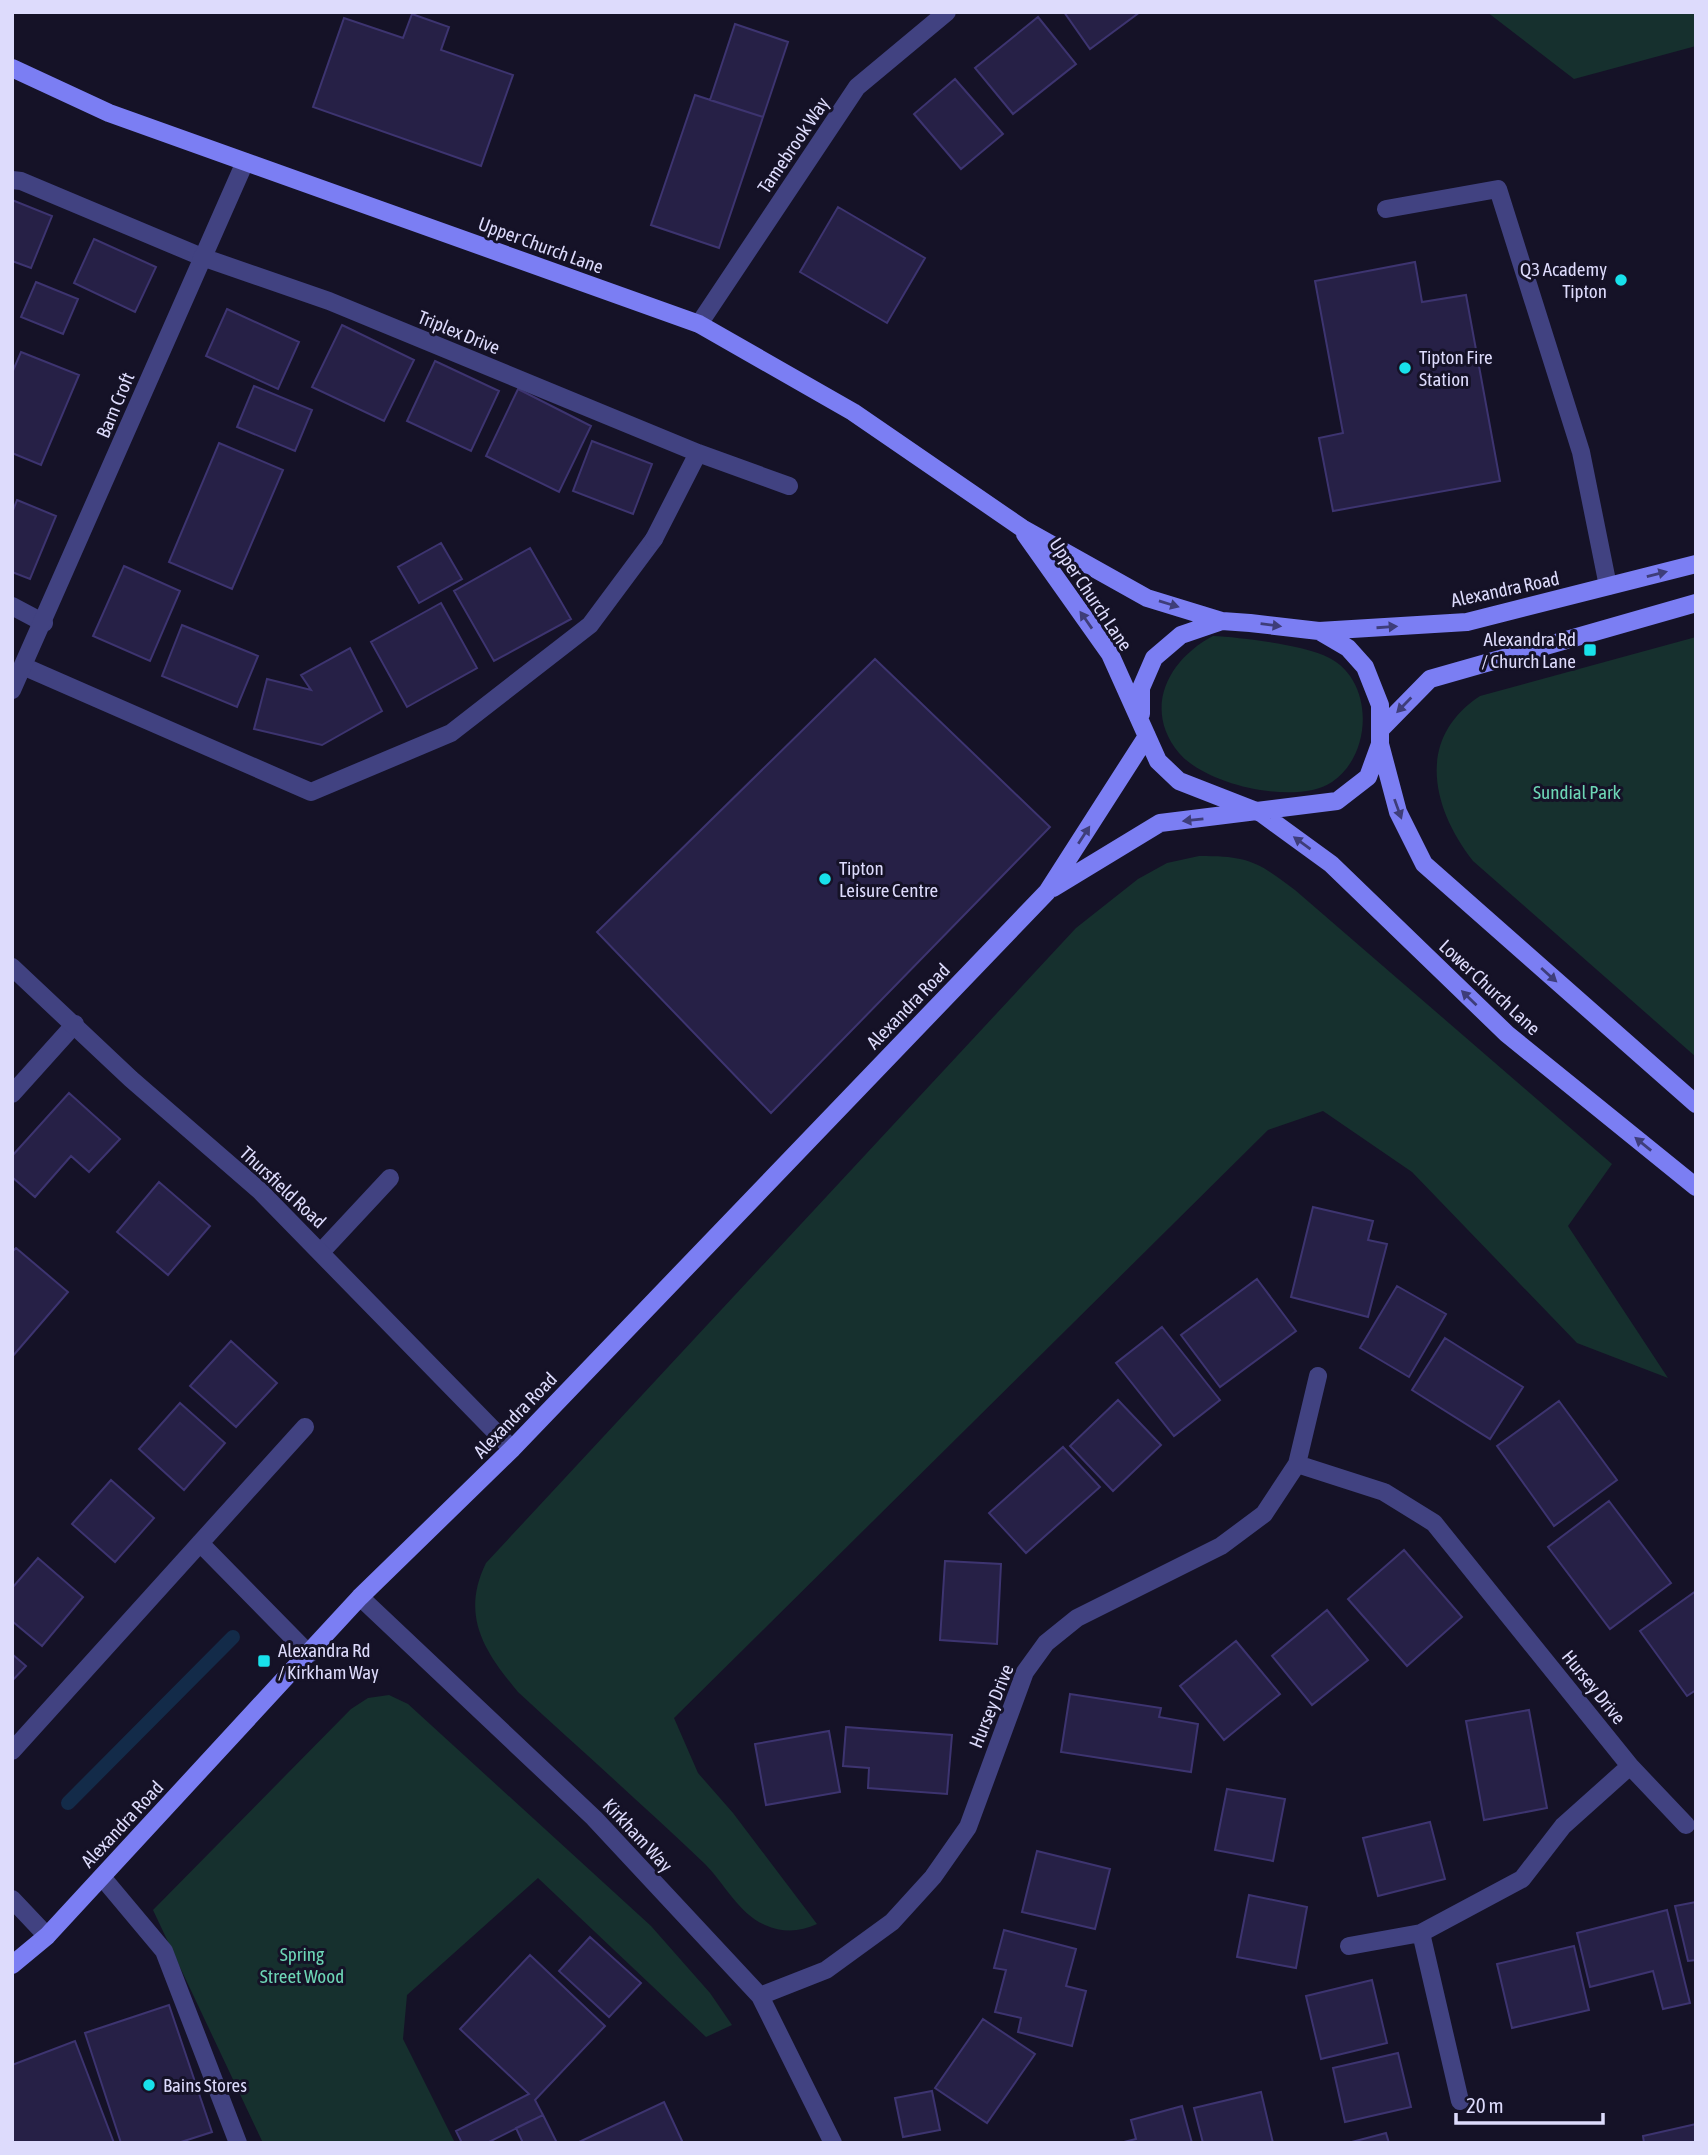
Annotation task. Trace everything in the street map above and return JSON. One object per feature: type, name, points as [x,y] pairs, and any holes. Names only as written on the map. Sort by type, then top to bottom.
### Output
[{"type":"main road","name":"Upper Church Lane","points":[[12,68],[109,113],[699,324],[853,412],[1022,528],[1147,598],[1222,621]]},
{"type":"main road","name":"Upper Church Lane","points":[[1022,528],[1110,654],[1144,729]]},
{"type":"main road","name":"Alexandra Road","points":[[1319,631],[1467,622],[1696,564]]},
{"type":"main road","points":[[1696,603],[1430,679],[1380,737],[1367,777],[1337,801],[1261,813],[1179,781],[1158,761],[1144,729],[1141,688],[1154,658],[1181,635],[1222,621],[1319,631],[1348,648],[1365,667],[1380,705],[1380,737],[1398,812],[1424,864],[1696,1104]]},
{"type":"main road","name":"Alexandra Road","points":[[12,1965],[47,1936],[360,1597],[512,1449],[1047,892],[1144,729]]},
{"type":"main road","name":"Alexandra Road","points":[[1047,892],[1160,823],[1261,813]]},
{"type":"main road","name":"Lower Church Lane","points":[[1261,813],[1331,864],[1507,1034],[1696,1187]]},
{"type":"street","name":"Tamebrook Way","points":[[699,324],[857,87],[947,12]]},
{"type":"street","name":"Barn Croft","points":[[12,690],[25,667],[245,162]]},
{"type":"street","name":"Triplex Drive","points":[[12,180],[21,181],[202,257],[329,301],[698,453],[789,486]]},
{"type":"street","points":[[1386,209],[1499,189],[1581,452],[1608,586]]},
{"type":"street","points":[[25,667],[311,792],[450,733],[590,625],[654,539],[698,453]]},
{"type":"street","points":[[12,606],[44,623]]},
{"type":"street","name":"Thursfield Road","points":[[12,967],[131,1079],[260,1191],[512,1449]]},
{"type":"street","points":[[12,1094],[75,1024]]},
{"type":"street","points":[[321,1252],[390,1178]]},
{"type":"street","name":"Hursey Drive","points":[[760,1996],[826,1970],[892,1922],[933,1877],[968,1827],[1025,1672],[1046,1643],[1077,1618],[1221,1546],[1264,1514],[1297,1464],[1318,1376]]},
{"type":"street","points":[[12,1751],[305,1427]]},
{"type":"street","name":"Hursey Drive","points":[[1297,1464],[1384,1493],[1434,1523],[1630,1766],[1686,1825]]},
{"type":"street","points":[[200,1543],[309,1654]]},
{"type":"street","name":"Kirkham Way","points":[[360,1597],[594,1818],[760,1996],[833,2143]]},
{"type":"street","points":[[1349,1946],[1421,1933],[1522,1879],[1563,1826],[1630,1766]]},
{"type":"street","points":[[102,1877],[164,1951],[238,2143]]},
{"type":"street","points":[[12,1899],[47,1936]]},
{"type":"street","points":[[1421,1933],[1460,2101]]},
{"type":"green space","points":[[1487,12],[1696,12],[1696,46],[1574,79]]},
{"type":"green space","points":[[1213,636],[1269,642],[1313,651],[1340,665],[1352,679],[1360,697],[1363,716],[1361,735],[1356,753],[1346,769],[1332,782],[1316,789],[1297,792],[1252,789],[1209,774],[1179,753],[1168,736],[1163,719],[1162,702],[1166,686],[1173,671],[1184,658]]},
{"type":"green space","name":"Sundial Park","points":[[1696,637],[1696,1057],[1473,861],[1448,819],[1440,797],[1437,775],[1438,753],[1446,732],[1459,713],[1480,696]]},
{"type":"green space","points":[[1199,856],[1241,859],[1261,866],[1282,880],[1612,1164],[1568,1226],[1668,1378],[1577,1343],[1412,1172],[1323,1111],[1268,1130],[674,1718],[698,1773],[733,1813],[817,1924],[791,1931],[765,1925],[747,1913],[705,1864],[518,1692],[506,1677],[487,1648],[476,1617],[475,1600],[486,1563],[1076,928],[1138,879],[1167,863]]},
{"type":"green space","name":"Spring Street Wood","points":[[389,1695],[408,1704],[651,1926],[710,1993],[732,2025],[706,2037],[538,1878],[407,1995],[403,2039],[455,2143],[263,2143],[153,1910],[351,1709],[368,1698]]},
{"type":"building","points":[[1064,12],[1140,12],[1090,49]]},
{"type":"building","points":[[412,14],[449,27],[441,50],[513,75],[481,166],[313,107],[344,18],[403,38]]},
{"type":"building","points":[[1038,17],[1076,64],[1013,114],[975,68]]},
{"type":"building","points":[[735,24],[788,42],[763,117],[710,100]]},
{"type":"building","points":[[955,79],[1003,134],[961,169],[914,114]]},
{"type":"building","points":[[695,95],[763,117],[719,248],[651,225]]},
{"type":"building","points":[[12,200],[52,216],[31,268],[12,261]]},
{"type":"building","points":[[838,207],[925,258],[887,323],[800,272]]},
{"type":"building","points":[[94,239],[156,267],[135,312],[74,283]]},
{"type":"building","name":"Tipton Fire Station","points":[[1415,262],[1422,302],[1466,295],[1500,481],[1333,511],[1319,438],[1343,433],[1315,281]]},
{"type":"building","points":[[36,282],[78,299],[63,334],[21,317]]},
{"type":"building","points":[[227,309],[299,342],[278,389],[206,356]]},
{"type":"building","points":[[342,325],[414,360],[384,421],[312,387]]},
{"type":"building","points":[[21,352],[79,375],[41,465],[12,453],[12,373]]},
{"type":"building","points":[[435,361],[499,391],[471,451],[407,421]]},
{"type":"building","points":[[254,386],[312,410],[295,451],[237,427]]},
{"type":"building","points":[[518,389],[591,426],[559,492],[486,456]]},
{"type":"building","points":[[592,441],[652,464],[633,514],[573,491]]},
{"type":"building","points":[[219,443],[283,470],[232,589],[169,562]]},
{"type":"building","points":[[17,500],[56,516],[30,579],[12,572],[12,513]]},
{"type":"building","points":[[441,543],[462,579],[419,603],[398,567]]},
{"type":"building","points":[[530,548],[571,619],[494,661],[454,591]]},
{"type":"building","points":[[124,566],[180,591],[150,661],[93,636]]},
{"type":"building","points":[[441,603],[477,668],[407,707],[371,642]]},
{"type":"building","points":[[182,625],[258,656],[237,707],[162,676]]},
{"type":"building","points":[[350,648],[382,711],[322,745],[254,729],[267,679],[311,690],[301,675]]},
{"type":"building","name":"Tipton Leisure Centre","points":[[875,659],[1050,827],[771,1113],[597,932]]},
{"type":"building","points":[[69,1093],[120,1139],[89,1172],[71,1156],[35,1197],[12,1177],[12,1156]]},
{"type":"building","points":[[159,1182],[210,1226],[168,1275],[117,1232]]},
{"type":"building","points":[[1313,1207],[1373,1221],[1368,1240],[1387,1244],[1368,1317],[1291,1297]]},
{"type":"building","points":[[16,1248],[68,1292],[12,1357],[12,1252]]},
{"type":"building","points":[[1257,1279],[1296,1331],[1220,1387],[1181,1335]]},
{"type":"building","points":[[1397,1286],[1446,1314],[1409,1377],[1360,1348]]},
{"type":"building","points":[[1162,1327],[1220,1400],[1174,1436],[1116,1363]]},
{"type":"building","points":[[1445,1338],[1523,1387],[1490,1439],[1412,1390]]},
{"type":"building","points":[[231,1341],[277,1383],[236,1427],[190,1386]]},
{"type":"building","points":[[1118,1400],[1161,1445],[1113,1491],[1070,1446]]},
{"type":"building","points":[[1559,1401],[1617,1480],[1554,1526],[1497,1446]]},
{"type":"building","points":[[180,1403],[225,1443],[184,1490],[139,1449]]},
{"type":"building","points":[[1063,1447],[1100,1487],[1026,1553],[989,1513]]},
{"type":"building","points":[[111,1480],[154,1518],[115,1562],[72,1524]]},
{"type":"building","points":[[1609,1501],[1671,1583],[1610,1629],[1548,1547]]},
{"type":"building","points":[[1404,1550],[1462,1617],[1407,1666],[1348,1599]]},
{"type":"building","points":[[38,1558],[83,1597],[42,1646],[12,1621],[12,1588]]},
{"type":"building","points":[[945,1561],[1001,1564],[997,1644],[940,1640]]},
{"type":"building","points":[[1696,1591],[1696,1690],[1687,1696],[1640,1631]]},
{"type":"building","points":[[1327,1610],[1368,1660],[1312,1705],[1272,1656]]},
{"type":"building","points":[[1236,1641],[1280,1694],[1224,1740],[1180,1686]]},
{"type":"building","points":[[12,1654],[26,1666],[12,1681]]},
{"type":"building","points":[[1070,1694],[1161,1708],[1159,1717],[1198,1724],[1191,1772],[1061,1752]]},
{"type":"building","points":[[1529,1710],[1547,1808],[1484,1820],[1466,1721]]},
{"type":"building","points":[[846,1727],[952,1735],[947,1794],[868,1788],[869,1768],[843,1766]]},
{"type":"building","points":[[829,1731],[840,1792],[766,1805],[755,1744]]},
{"type":"building","points":[[1227,1789],[1285,1799],[1273,1861],[1215,1850]]},
{"type":"building","points":[[1430,1822],[1445,1879],[1378,1896],[1363,1838]]},
{"type":"building","points":[[1037,1851],[1110,1869],[1095,1929],[1022,1912]]},
{"type":"building","points":[[1249,1895],[1307,1907],[1296,1968],[1237,1957]]},
{"type":"building","points":[[1696,1902],[1696,1960],[1688,1961],[1675,1906]]},
{"type":"building","points":[[1667,1910],[1690,2003],[1663,2009],[1653,1971],[1590,1987],[1577,1933]]},
{"type":"building","points":[[1004,1930],[1076,1949],[1066,1986],[1086,1991],[1072,2046],[1018,2032],[1021,2018],[995,2012],[1006,1970],[994,1968]]},
{"type":"building","points":[[590,1937],[641,1983],[609,2017],[559,1971]]},
{"type":"building","points":[[1574,1946],[1589,2010],[1512,2028],[1497,1964]]},
{"type":"building","points":[[530,1955],[605,2026],[535,2100],[543,2115],[487,2143],[462,2143],[456,2131],[529,2094],[460,2029]]},
{"type":"building","points":[[1372,1980],[1387,2043],[1321,2059],[1306,1996]]},
{"type":"building","name":"Bains Stores","points":[[169,2005],[212,2132],[178,2143],[121,2143],[85,2033]]},
{"type":"building","points":[[983,2019],[1035,2054],[987,2123],[935,2088]]},
{"type":"building","points":[[75,2041],[114,2143],[12,2143],[12,2065]]},
{"type":"building","points":[[1398,2053],[1411,2107],[1345,2122],[1333,2068]]},
{"type":"building","points":[[932,2091],[940,2130],[903,2137],[895,2098]]},
{"type":"building","points":[[1261,2092],[1273,2143],[1203,2143],[1194,2108]]},
{"type":"building","points":[[664,2102],[683,2143],[577,2143]]},
{"type":"building","points":[[1182,2106],[1192,2143],[1120,2143],[1136,2139],[1131,2120]]},
{"type":"building","points":[[543,2115],[557,2143],[523,2143],[516,2128]]},
{"type":"building","points":[[1696,2124],[1696,2143],[1644,2143],[1643,2136]]},
{"type":"building","points":[[1386,2133],[1389,2143],[1348,2143]]},
{"type":"waterway","points":[[68,1803],[233,1637]]},
{"type":"place","name":"Q3 Academy Tipton","points":[[1621,280]]},
{"type":"place","name":"Tipton Fire Station","points":[[1405,368]]},
{"type":"place","name":"Alexandra Rd / Church Lane","points":[[1590,650]]},
{"type":"place","name":"Tipton Leisure Centre","points":[[825,879]]},
{"type":"place","name":"Alexandra Rd / Kirkham Way","points":[[264,1661]]},
{"type":"place","name":"Bains Stores","points":[[149,2085]]}]
